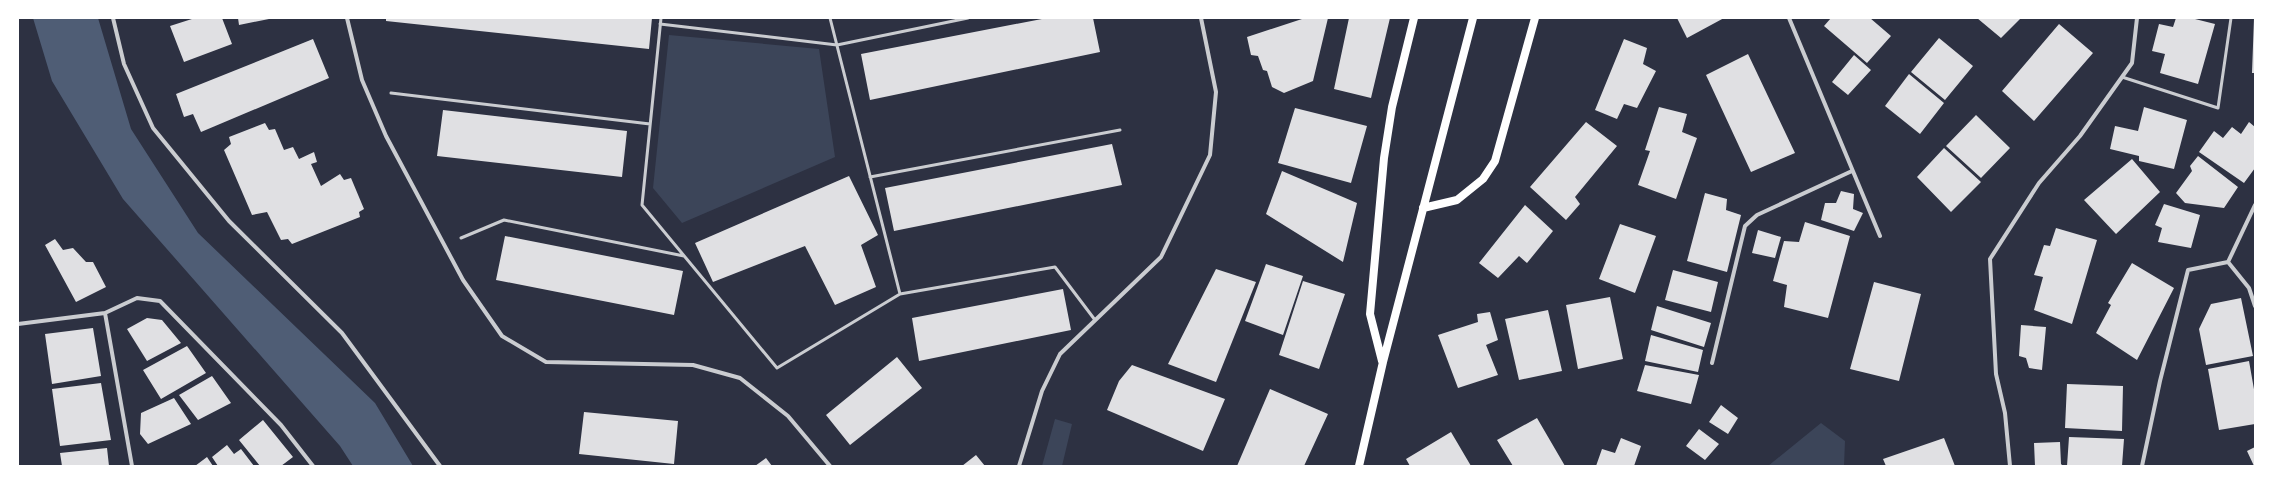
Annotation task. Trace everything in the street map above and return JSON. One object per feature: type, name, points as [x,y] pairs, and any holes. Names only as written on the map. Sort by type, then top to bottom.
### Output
[{"type":"main road","points":[[1383,362],[1370,314],[1384,166],[1392,107],[1414,18]]},
{"type":"main road","points":[[1359,466],[1383,362],[1473,18]]},
{"type":"main road","points":[[1424,208],[1457,200],[1483,179],[1495,161],[1535,18]]},
{"type":"street","points":[[113,18],[124,64],[153,128],[229,221],[342,333],[440,466]]},
{"type":"street","points":[[347,18],[362,80],[386,136],[463,280],[502,336],[546,362],[693,365],[740,378],[788,416],[830,466]]},
{"type":"street","points":[[1019,466],[1042,391],[1060,354],[1161,257],[1210,154],[1216,92],[1201,18]]},
{"type":"street","points":[[1788,18],[1880,236]]},
{"type":"street","points":[[2010,466],[2005,413],[1996,374],[1990,259],[2039,183],[2080,136],[2132,63],[2137,18]]},
{"type":"street","points":[[1712,363],[1745,226],[1757,215],[1852,171]]},
{"type":"street","points":[[2228,262],[2255,205]]},
{"type":"street","points":[[2228,262],[2249,288],[2255,306]]},
{"type":"street","points":[[2142,466],[2160,381],[2188,270],[2228,262]]},
{"type":"street","points":[[2249,288],[2255,287]]},
{"type":"street","points":[[18,324],[105,313],[136,298],[160,301],[281,426],[313,466]]},
{"type":"street","points":[[105,313],[132,466]]},
{"type":"lane","points":[[661,18],[642,205],[777,368],[900,294],[1055,267],[1095,320]]},
{"type":"lane","points":[[830,18],[900,294]]},
{"type":"lane","points":[[660,24],[837,45],[968,18]]},
{"type":"lane","points":[[2122,77],[2218,108],[2231,18]]},
{"type":"lane","points":[[391,93],[650,124]]},
{"type":"lane","points":[[870,177],[1120,130]]},
{"type":"lane","points":[[461,238],[504,220],[684,256]]},
{"type":"shaded area","points":[[33,18],[98,18],[131,129],[198,233],[375,403],[413,466],[353,466],[340,446],[123,199],[52,81]]},
{"type":"shaded area","points":[[669,35],[819,49],[835,157],[682,223],[653,188]]},
{"type":"shaded area","points":[[1055,419],[1072,424],[1062,466],[1042,466]]},
{"type":"shaded area","points":[[1821,423],[1845,441],[1844,466],[1768,466]]},
{"type":"building","points":[[195,18],[222,18],[232,44],[184,62],[170,26]]},
{"type":"building","points":[[238,18],[269,18],[269,19],[239,25]]},
{"type":"building","points":[[386,18],[652,18],[649,49],[386,21]]},
{"type":"building","points":[[1047,18],[1093,18],[1100,52],[870,100],[861,54]]},
{"type":"building","points":[[1305,18],[1328,18],[1313,81],[1284,93],[1272,87],[1267,71],[1263,70],[1258,56],[1251,55],[1247,37]]},
{"type":"building","points":[[1349,18],[1390,18],[1371,98],[1334,89]]},
{"type":"building","points":[[1677,18],[1724,18],[1687,38]]},
{"type":"building","points":[[1831,18],[1870,18],[1891,36],[1867,63],[1824,26]]},
{"type":"building","points":[[1977,18],[2021,18],[2001,38]]},
{"type":"building","points":[[2176,18],[2191,18],[2215,24],[2198,84],[2160,73],[2165,54],[2152,51],[2159,24],[2173,27]]},
{"type":"building","points":[[2254,18],[2255,73],[2252,73]]},
{"type":"building","points":[[2059,24],[2093,53],[2034,121],[2002,91]]},
{"type":"building","points":[[1939,38],[1973,66],[1945,100],[1911,72]]},
{"type":"building","points":[[313,39],[329,78],[201,132],[193,114],[184,117],[176,94]]},
{"type":"building","points":[[1624,39],[1647,48],[1643,64],[1656,71],[1637,108],[1624,104],[1617,119],[1595,110]]},
{"type":"building","points":[[1748,54],[1795,153],[1751,172],[1706,75]]},
{"type":"building","points":[[1854,55],[1871,70],[1848,95],[1832,82]]},
{"type":"building","points":[[1909,74],[1944,103],[1920,134],[1885,106]]},
{"type":"building","points":[[1659,107],[1687,114],[1682,132],[1697,138],[1676,199],[1638,185],[1650,151],[1645,150]]},
{"type":"building","points":[[2144,107],[2187,120],[2174,169],[2139,161],[2139,156],[2110,149],[2115,126],[2138,131]]},
{"type":"building","points":[[1295,108],[1367,126],[1351,183],[1278,163]]},
{"type":"building","points":[[443,110],[627,131],[622,177],[437,156]]},
{"type":"building","points":[[1976,115],[2010,148],[1981,178],[1946,146]]},
{"type":"building","points":[[1586,122],[1617,146],[1575,197],[1580,204],[1566,220],[1530,187]]},
{"type":"building","points":[[2249,122],[2255,127],[2255,168],[2244,183],[2199,152],[2214,131],[2223,138],[2232,127],[2241,134]]},
{"type":"building","points":[[265,123],[269,130],[275,129],[284,150],[293,147],[299,159],[314,152],[317,162],[311,164],[321,186],[340,174],[344,180],[351,178],[364,209],[359,212],[360,217],[292,244],[288,239],[281,240],[267,212],[252,215],[224,150],[231,144],[229,137]]},
{"type":"building","points":[[1112,144],[1122,185],[894,231],[885,188]]},
{"type":"building","points":[[1944,148],[1981,182],[1951,212],[1917,177]]},
{"type":"building","points":[[2198,156],[2238,187],[2224,208],[2185,203],[2176,193],[2192,171],[2190,166]]},
{"type":"building","points":[[2132,159],[2160,192],[2116,234],[2084,200]]},
{"type":"building","points":[[1282,171],[1357,203],[1343,262],[1266,214]]},
{"type":"building","points":[[849,176],[878,235],[861,245],[876,287],[835,305],[805,246],[713,282],[695,243]]},
{"type":"building","points":[[1841,191],[1854,194],[1853,209],[1863,213],[1854,231],[1821,220],[1825,203],[1836,203]]},
{"type":"building","points":[[1705,193],[1727,199],[1726,210],[1741,215],[1727,272],[1687,261]]},
{"type":"building","points":[[2164,204],[2200,215],[2191,248],[2158,242],[2162,228],[2155,225]]},
{"type":"building","points":[[1525,205],[1553,231],[1527,263],[1519,256],[1498,278],[1479,263]]},
{"type":"building","points":[[1805,222],[1850,236],[1828,318],[1784,307],[1787,285],[1773,281],[1784,241],[1799,242]]},
{"type":"building","points":[[1620,224],[1656,236],[1635,293],[1599,279]]},
{"type":"building","points":[[2056,228],[2097,240],[2072,324],[2034,310],[2043,277],[2034,275],[2044,245],[2050,246]]},
{"type":"building","points":[[1758,230],[1781,237],[1775,258],[1752,253]]},
{"type":"building","points":[[505,236],[683,271],[674,315],[496,280]]},
{"type":"building","points":[[55,239],[63,250],[73,248],[86,262],[93,262],[106,287],[76,302],[45,245]]},
{"type":"building","points":[[2132,263],[2174,288],[2137,360],[2096,333],[2111,305],[2108,303]]},
{"type":"building","points":[[1266,264],[1303,276],[1283,335],[1245,321]]},
{"type":"building","points":[[1216,269],[1256,282],[1216,382],[1168,364]]},
{"type":"building","points":[[1673,270],[1718,282],[1711,312],[1665,300]]},
{"type":"building","points":[[1303,281],[1345,294],[1319,369],[1279,355]]},
{"type":"building","points":[[1874,282],[1921,294],[1899,381],[1850,369]]},
{"type":"building","points":[[1063,289],[1071,330],[919,361],[912,318]]},
{"type":"building","points":[[1610,297],[1623,359],[1578,369],[1566,305]]},
{"type":"building","points":[[2241,298],[2253,356],[2206,365],[2199,329],[2211,304]]},
{"type":"building","points":[[1657,306],[1711,323],[1704,347],[1651,330]]},
{"type":"building","points":[[1548,310],[1562,371],[1519,380],[1505,319]]},
{"type":"building","points":[[1490,312],[1498,340],[1486,345],[1498,375],[1458,388],[1438,335],[1478,322],[1477,314]]},
{"type":"building","points":[[147,318],[162,320],[181,343],[147,361],[127,329]]},
{"type":"building","points":[[2021,325],[2046,327],[2042,370],[2029,368],[2026,358],[2019,356]]},
{"type":"building","points":[[93,328],[101,376],[52,384],[45,334]]},
{"type":"building","points":[[1651,335],[1703,350],[1698,372],[1645,361]]},
{"type":"building","points":[[187,346],[206,373],[161,399],[143,370]]},
{"type":"building","points":[[897,357],[922,388],[850,445],[826,415]]},
{"type":"building","points":[[2249,361],[2255,395],[2255,424],[2219,430],[2208,369]]},
{"type":"building","points":[[1132,365],[1225,399],[1203,451],[1107,410],[1119,381]]},
{"type":"building","points":[[1645,365],[1699,375],[1691,404],[1637,391]]},
{"type":"building","points":[[212,376],[231,403],[198,420],[179,395]]},
{"type":"building","points":[[101,383],[111,440],[60,446],[52,389]]},
{"type":"building","points":[[2067,384],[2123,386],[2122,431],[2065,428]]},
{"type":"building","points":[[1270,389],[1328,414],[1304,466],[1237,466]]},
{"type":"building","points":[[174,398],[191,424],[148,444],[140,434],[141,413]]},
{"type":"building","points":[[1721,405],[1738,418],[1728,434],[1709,422]]},
{"type":"building","points":[[584,412],[678,421],[674,464],[579,454]]},
{"type":"building","points":[[1537,418],[1565,466],[1513,466],[1497,440]]},
{"type":"building","points":[[263,420],[293,457],[281,466],[260,466],[239,440]]},
{"type":"building","points":[[1699,429],[1719,444],[1705,460],[1686,446]]},
{"type":"building","points":[[1451,432],[1471,466],[1410,466],[1406,459]]},
{"type":"building","points":[[2069,437],[2124,439],[2122,466],[2067,466]]},
{"type":"building","points":[[1621,438],[1641,446],[1634,466],[1596,466],[1602,449],[1615,453]]},
{"type":"building","points":[[1944,438],[1955,466],[1886,466],[1883,459]]},
{"type":"building","points":[[2060,442],[2061,464],[2063,466],[2035,466],[2034,443]]},
{"type":"building","points":[[227,445],[234,454],[241,449],[254,466],[218,466],[212,457]]},
{"type":"building","points":[[2255,447],[2255,466],[2254,466],[2247,451]]},
{"type":"building","points":[[107,448],[109,466],[62,466],[60,453]]},
{"type":"building","points":[[976,455],[985,466],[962,466]]},
{"type":"building","points":[[207,457],[213,466],[195,466]]},
{"type":"building","points":[[766,458],[772,466],[755,466]]}]
